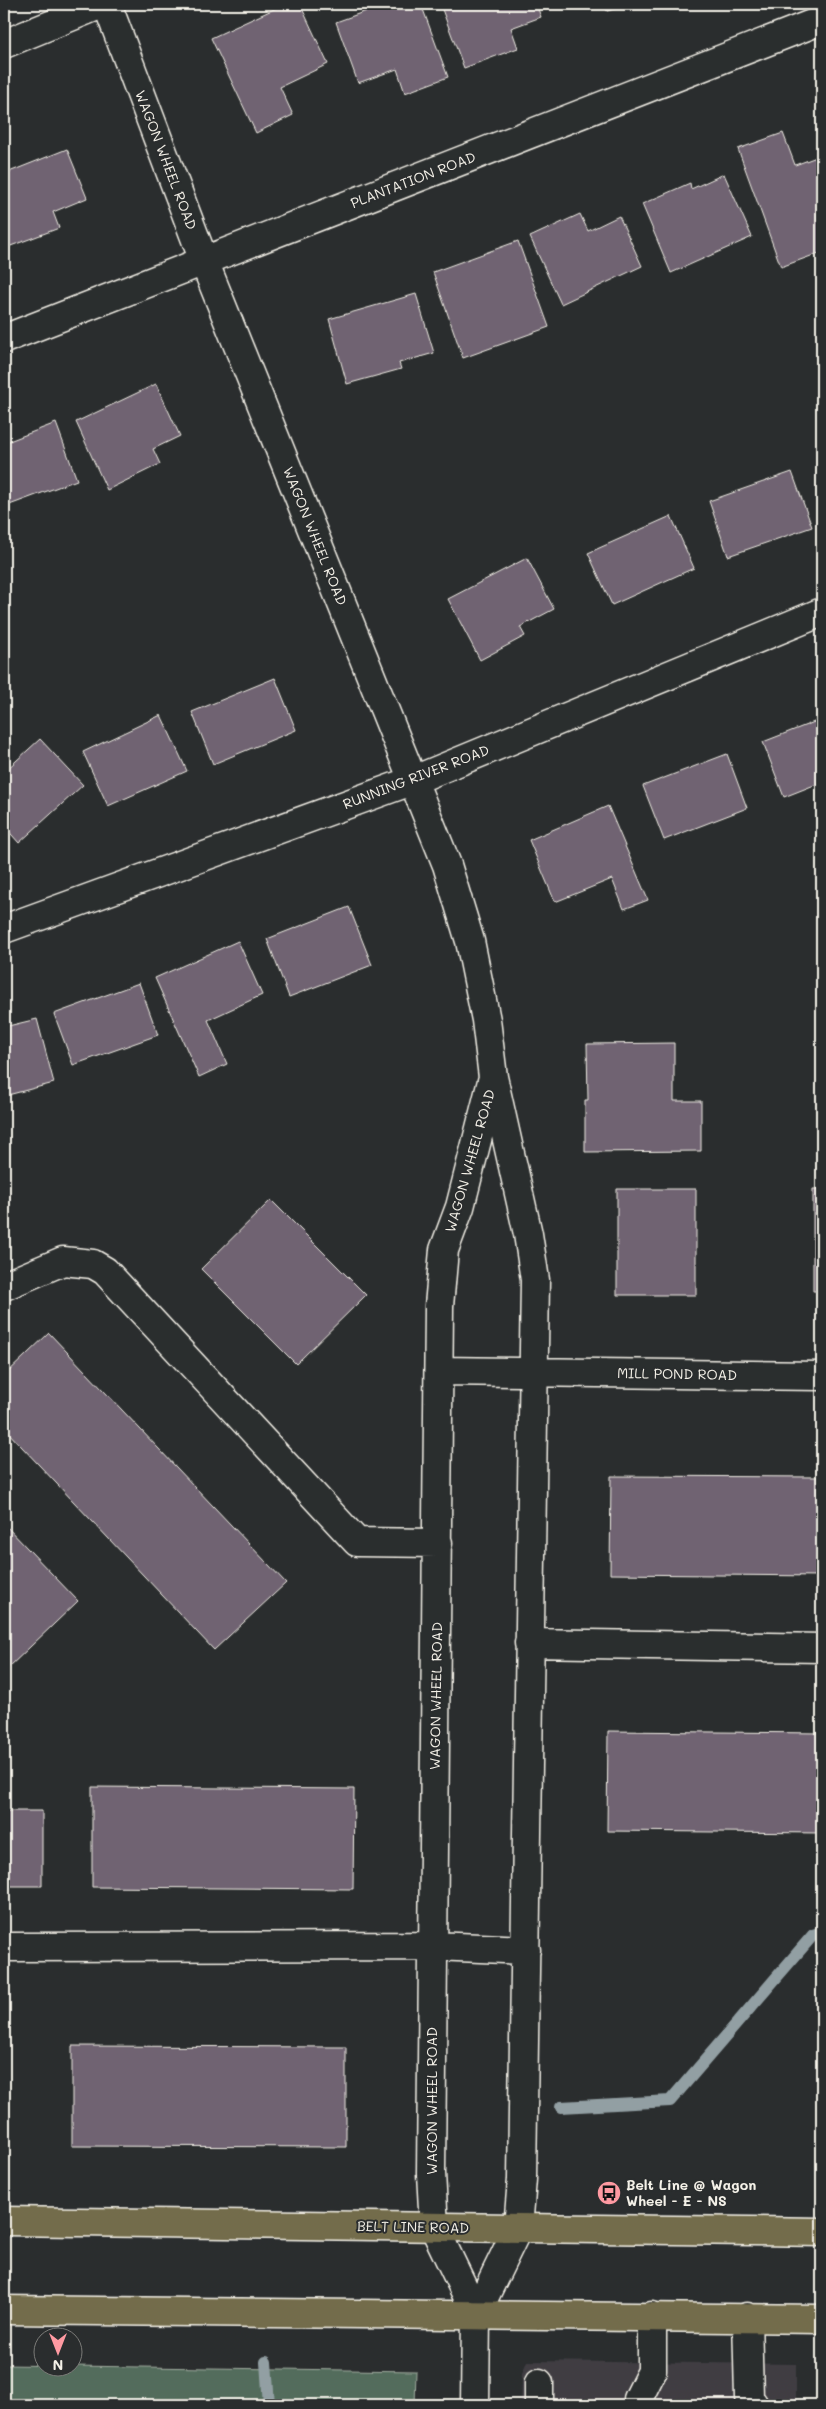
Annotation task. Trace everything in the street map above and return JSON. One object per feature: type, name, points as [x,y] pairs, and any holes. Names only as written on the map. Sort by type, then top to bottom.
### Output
[{"type":"main road","name":"BELT LINE ROAD","points":[[4,2221],[822,2232]]},
{"type":"main road","points":[[4,2310],[822,2319]]},
{"type":"street","points":[[4,44],[102,4]]},
{"type":"street","name":"WAGON WHEEL ROAD","points":[[107,4],[204,261],[447,865],[470,941],[486,1020],[493,1077],[528,1234],[535,1280],[532,1372],[522,2179],[518,2228],[476,2314],[475,2405]]},
{"type":"street","name":"PLANTATION ROAD","points":[[4,339],[822,20]]},
{"type":"street","name":"RUNNING RIVER ROAD","points":[[4,929],[414,780],[822,612]]},
{"type":"street","name":"WAGON WHEEL ROAD","points":[[476,2314],[434,2227],[432,2173],[439,1306],[444,1250],[460,1207],[493,1077]]},
{"type":"street","points":[[4,1286],[63,1261],[93,1264],[105,1271],[357,1542],[438,1543]]},
{"type":"street","name":"MILL POND ROAD","points":[[439,1372],[822,1376]]},
{"type":"street","points":[[529,1643],[822,1648]]},
{"type":"street","points":[[4,1948],[434,1946],[526,1950]]},
{"type":"street","points":[[638,2405],[638,2399],[652,2371],[652,2316]]},
{"type":"street","points":[[747,2317],[749,2398],[754,2405]]},
{"type":"shaded area","points":[[527,2361],[796,2364],[796,2405],[521,2405],[522,2373]]},
{"type":"green space","points":[[4,2365],[32,2365],[32,2376],[82,2376],[82,2366],[416,2371],[415,2405],[4,2405]]},
{"type":"building","points":[[285,4],[300,4],[328,64],[280,87],[293,115],[256,133],[211,38]]},
{"type":"building","points":[[386,4],[421,4],[448,77],[405,93],[397,69],[358,83],[336,22]]},
{"type":"building","points":[[440,4],[536,4],[541,17],[511,28],[518,48],[464,68]]},
{"type":"building","points":[[605,4],[633,4],[607,11]]},
{"type":"building","points":[[783,133],[795,165],[822,155],[822,252],[781,267],[738,149]]},
{"type":"building","points":[[67,149],[87,198],[53,212],[59,228],[8,247],[4,236],[4,174]]},
{"type":"building","points":[[724,174],[752,237],[671,273],[642,204],[690,183],[691,189]]},
{"type":"building","points":[[580,214],[588,231],[619,216],[642,266],[561,304],[530,237]]},
{"type":"building","points":[[518,241],[549,327],[463,358],[433,272]]},
{"type":"building","points":[[416,294],[434,353],[399,363],[401,369],[347,384],[329,319]]},
{"type":"building","points":[[156,384],[180,436],[153,449],[160,464],[107,490],[76,422]]},
{"type":"building","points":[[56,423],[77,480],[4,507],[4,443]]},
{"type":"building","points":[[792,472],[812,527],[728,556],[709,501]]},
{"type":"building","points":[[671,516],[694,568],[612,605],[588,553]]},
{"type":"building","points":[[527,558],[554,609],[520,627],[525,636],[480,660],[448,599]]},
{"type":"building","points":[[275,678],[296,730],[213,764],[192,712]]},
{"type":"building","points":[[161,715],[187,771],[108,806],[83,752]]},
{"type":"building","points":[[822,719],[822,782],[784,797],[763,742]]},
{"type":"building","points":[[40,739],[83,785],[19,843],[4,826],[4,772]]},
{"type":"building","points":[[727,754],[747,808],[664,840],[643,786]]},
{"type":"building","points":[[608,806],[648,900],[624,909],[612,879],[555,902],[529,840]]},
{"type":"building","points":[[349,907],[372,965],[289,997],[267,939]]},
{"type":"building","points":[[238,941],[262,995],[208,1020],[227,1064],[199,1077],[155,978]]},
{"type":"building","points":[[139,983],[158,1035],[73,1065],[54,1014]]},
{"type":"building","points":[[37,1019],[54,1083],[4,1096],[4,1027]]},
{"type":"building","points":[[674,1043],[674,1101],[701,1101],[701,1151],[585,1152],[585,1100],[588,1100],[587,1044]]},
{"type":"building","points":[[617,1189],[696,1189],[696,1295],[617,1295]]},
{"type":"building","points":[[813,1189],[822,1189],[822,1291],[813,1291]]},
{"type":"building","points":[[271,1200],[366,1295],[296,1364],[201,1269]]},
{"type":"building","points":[[49,1333],[286,1583],[214,1650],[4,1428],[4,1376]]},
{"type":"building","points":[[611,1476],[822,1477],[822,1576],[610,1574]]},
{"type":"building","points":[[4,1524],[78,1601],[7,1669],[4,1665]]},
{"type":"building","points":[[608,1731],[822,1733],[822,1833],[607,1831]]},
{"type":"building","points":[[92,1787],[354,1789],[353,1889],[92,1887]]},
{"type":"building","points":[[4,1811],[42,1811],[42,1886],[4,1886]]},
{"type":"building","points":[[72,2046],[346,2047],[346,2147],[72,2146]]},
{"type":"waterway","points":[[561,2107],[670,2101],[813,1935],[822,1932]]},
{"type":"waterway","points":[[266,2362],[269,2405]]},
{"type":"place","name":"Belt Line @ Wagon Wheel - E - NS","points":[[609,2193]]}]
